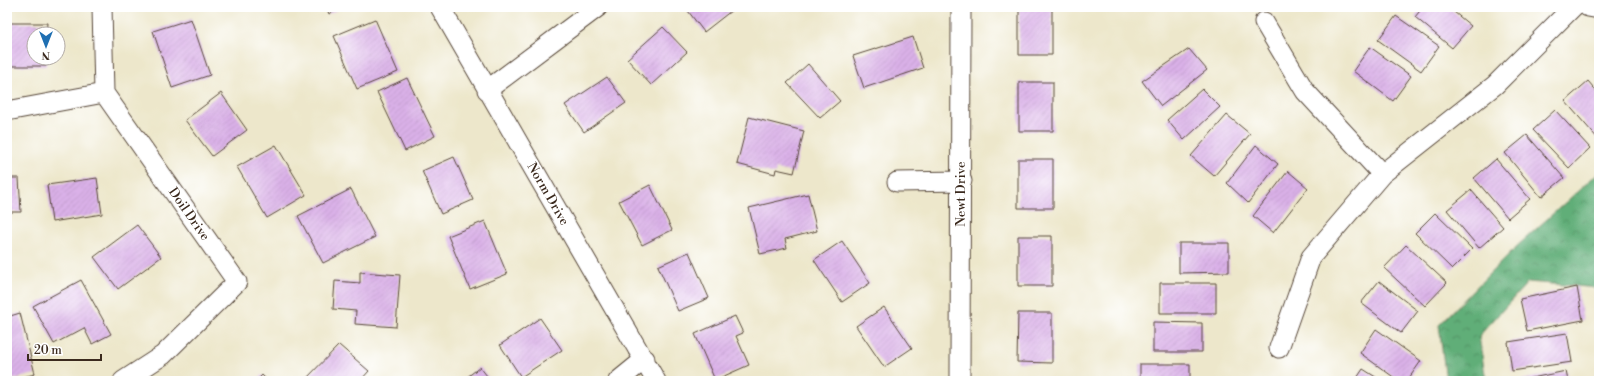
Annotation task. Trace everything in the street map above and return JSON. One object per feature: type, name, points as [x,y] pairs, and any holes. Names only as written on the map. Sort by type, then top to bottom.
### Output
[{"type":"street","points":[[7,111],[104,93],[102,7]]},
{"type":"street","name":"Norm Drive","points":[[440,7],[645,359],[656,381]]},
{"type":"street","points":[[487,90],[598,7]]},
{"type":"street","name":"Newt Drive","points":[[960,381],[962,181],[961,7]]},
{"type":"street","points":[[1279,348],[1311,257],[1382,174],[1495,86],[1573,7]]},
{"type":"street","points":[[1588,7],[1599,9]]},
{"type":"street","points":[[1264,22],[1305,91],[1382,174]]},
{"type":"street","name":"Doil Drive","points":[[104,93],[237,282],[163,355],[123,381]]},
{"type":"street","points":[[897,182],[962,181]]},
{"type":"street","points":[[618,381],[645,359]]},
{"type":"green space","points":[[1599,172],[1599,288],[1528,282],[1479,336],[1486,381],[1446,381],[1439,325],[1515,248]]},
{"type":"building","points":[[326,7],[342,7],[329,14]]},
{"type":"building","points":[[685,7],[736,7],[704,32]]},
{"type":"building","points":[[1019,7],[1052,7],[1052,55],[1019,55]]},
{"type":"building","points":[[1423,7],[1448,7],[1471,26],[1452,48],[1415,17]]},
{"type":"building","points":[[1396,16],[1439,46],[1421,71],[1378,40]]},
{"type":"building","points":[[191,19],[210,75],[172,88],[153,31]]},
{"type":"building","points":[[375,19],[398,72],[357,89],[334,36]]},
{"type":"building","points":[[7,23],[47,23],[47,26],[26,26],[26,66],[7,66]]},
{"type":"building","points":[[663,27],[687,52],[651,85],[627,59]]},
{"type":"building","points":[[913,37],[923,68],[864,88],[853,56]]},
{"type":"building","points":[[1370,47],[1411,76],[1393,101],[1353,71]]},
{"type":"building","points":[[1189,49],[1207,70],[1161,106],[1142,81]]},
{"type":"building","points":[[808,64],[840,101],[820,118],[787,83]]},
{"type":"building","points":[[607,77],[626,103],[584,132],[565,105]]},
{"type":"building","points":[[407,78],[435,136],[405,151],[377,92]]},
{"type":"building","points":[[1588,81],[1599,94],[1599,140],[1565,101]]},
{"type":"building","points":[[1019,82],[1053,82],[1053,131],[1019,131]]},
{"type":"building","points":[[1202,89],[1220,107],[1184,140],[1167,120]]},
{"type":"building","points":[[221,93],[247,130],[212,156],[185,120]]},
{"type":"building","points":[[1555,110],[1590,148],[1569,168],[1533,130]]},
{"type":"building","points":[[1227,115],[1250,134],[1214,176],[1191,156]]},
{"type":"building","points":[[749,117],[804,131],[794,173],[776,169],[775,174],[737,164]]},
{"type":"building","points":[[1527,135],[1564,178],[1541,197],[1505,153]]},
{"type":"building","points":[[276,145],[306,195],[267,218],[237,167]]},
{"type":"building","points":[[1256,145],[1278,164],[1248,203],[1227,183]]},
{"type":"building","points":[[454,157],[473,200],[441,214],[422,171]]},
{"type":"building","points":[[1018,159],[1053,159],[1053,208],[1018,208]]},
{"type":"building","points":[[1496,159],[1530,199],[1508,218],[1474,178]]},
{"type":"building","points":[[1288,171],[1308,188],[1273,233],[1253,216]]},
{"type":"building","points":[[7,178],[19,178],[21,212],[7,212]]},
{"type":"building","points":[[97,178],[102,214],[52,222],[47,185]]},
{"type":"building","points":[[650,185],[672,230],[642,245],[619,201]]},
{"type":"building","points":[[351,189],[375,237],[323,263],[298,216]]},
{"type":"building","points":[[1471,190],[1503,227],[1479,248],[1447,210]]},
{"type":"building","points":[[808,194],[817,231],[785,239],[787,248],[760,254],[749,208]]},
{"type":"building","points":[[1435,213],[1472,249],[1452,269],[1415,233]]},
{"type":"building","points":[[485,221],[507,274],[470,289],[448,236]]},
{"type":"building","points":[[137,225],[161,257],[118,289],[94,257]]},
{"type":"building","points":[[1018,236],[1052,236],[1052,286],[1018,286]]},
{"type":"building","points":[[842,241],[870,283],[842,302],[814,260]]},
{"type":"building","points":[[1179,243],[1229,243],[1229,272],[1179,273]]},
{"type":"building","points":[[1406,245],[1447,283],[1425,306],[1384,268]]},
{"type":"building","points":[[689,252],[709,298],[678,311],[658,266]]},
{"type":"building","points":[[360,272],[400,275],[396,327],[355,324],[356,311],[333,309],[335,281],[360,283]]},
{"type":"building","points":[[81,280],[111,334],[92,344],[84,328],[54,344],[33,306]]},
{"type":"building","points":[[1379,281],[1418,311],[1401,333],[1361,303]]},
{"type":"building","points":[[1160,283],[1216,283],[1216,313],[1160,313]]},
{"type":"building","points":[[1577,287],[1583,320],[1527,331],[1520,299]]},
{"type":"building","points":[[884,307],[912,348],[884,367],[856,326]]},
{"type":"building","points":[[20,313],[35,374],[7,381],[7,317]]},
{"type":"building","points":[[1018,313],[1052,313],[1052,363],[1017,362]]},
{"type":"building","points":[[735,316],[743,333],[736,336],[749,365],[715,380],[695,334]]},
{"type":"building","points":[[540,318],[562,350],[521,377],[500,345]]},
{"type":"building","points":[[1153,322],[1202,323],[1202,352],[1153,352]]},
{"type":"building","points":[[1376,329],[1421,361],[1407,381],[1399,381],[1360,353]]},
{"type":"building","points":[[1567,333],[1572,362],[1512,371],[1508,342]]},
{"type":"building","points":[[339,345],[369,371],[360,381],[304,381]]},
{"type":"building","points":[[1140,364],[1190,364],[1190,381],[1140,381]]},
{"type":"building","points":[[480,367],[491,381],[462,381]]},
{"type":"building","points":[[1363,369],[1382,381],[1355,381]]},
{"type":"building","points":[[1566,371],[1568,381],[1522,381],[1522,380]]},
{"type":"building","points":[[262,375],[268,381],[256,381]]}]
